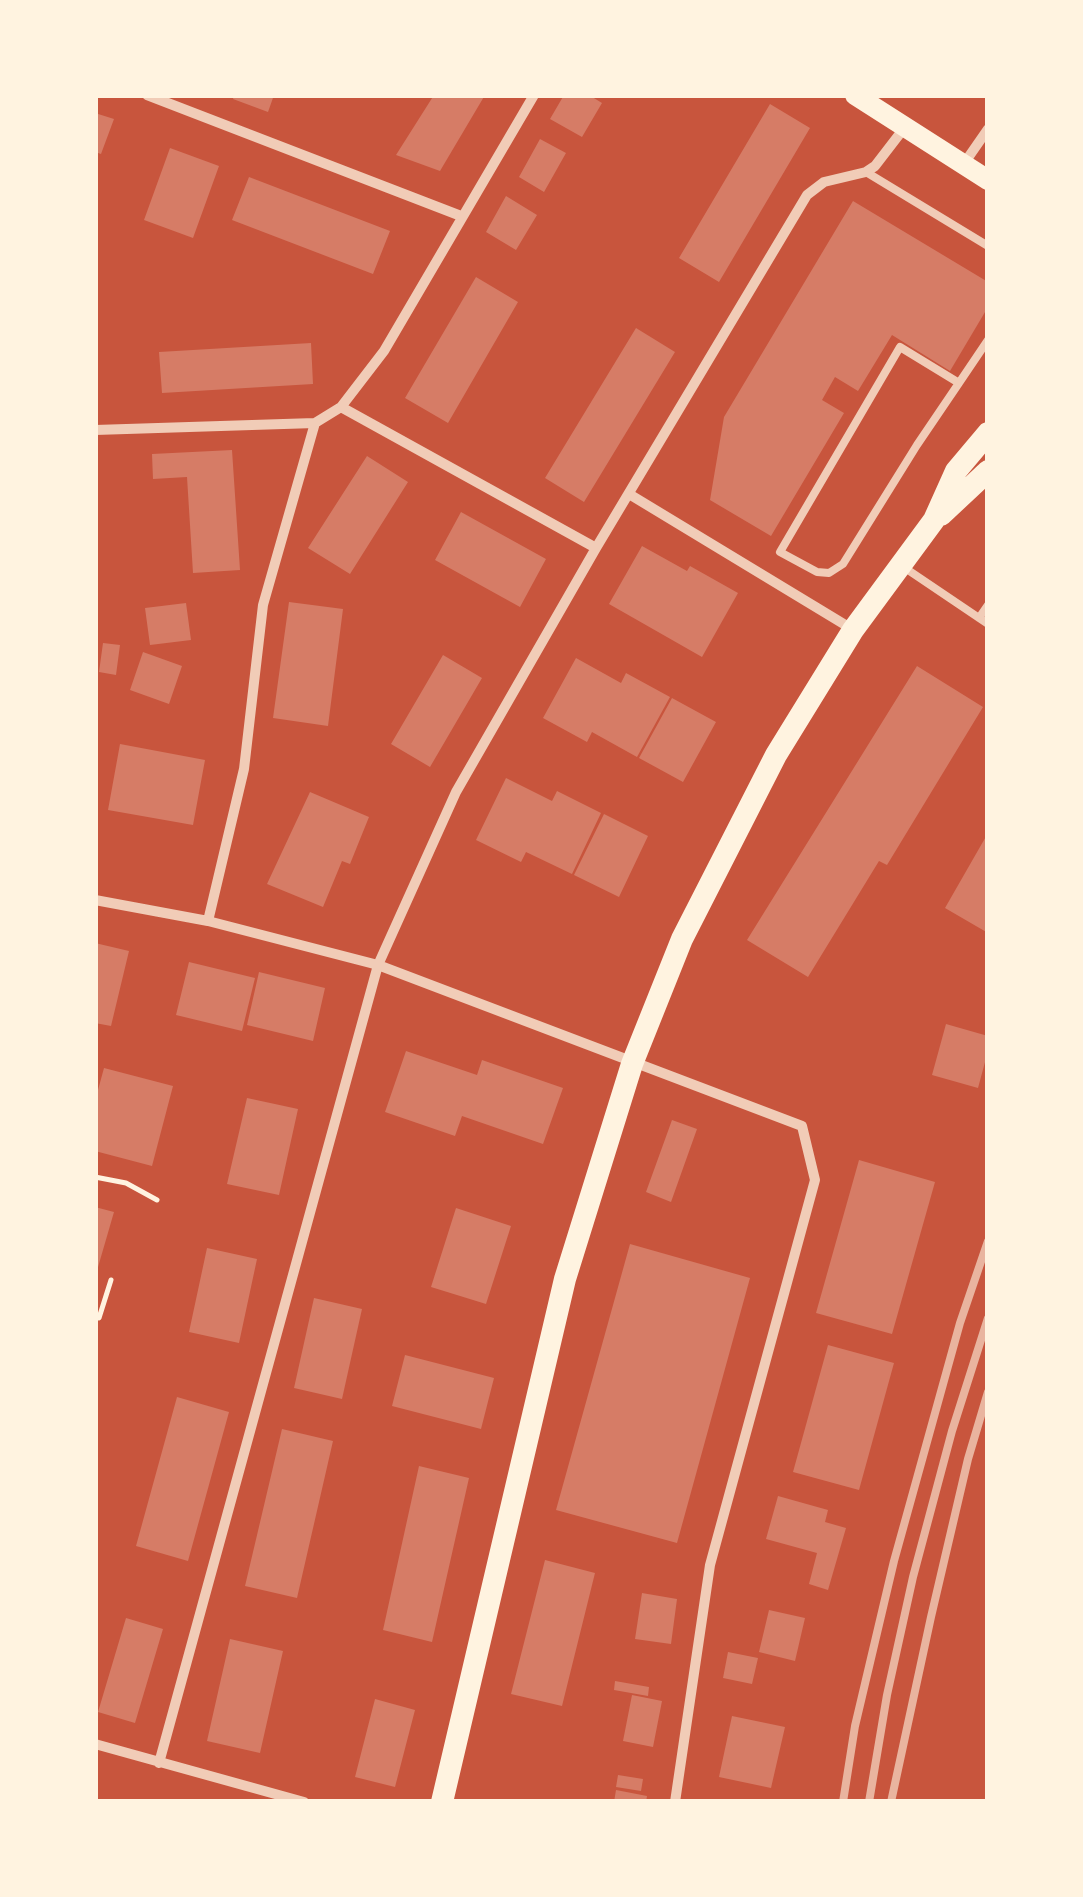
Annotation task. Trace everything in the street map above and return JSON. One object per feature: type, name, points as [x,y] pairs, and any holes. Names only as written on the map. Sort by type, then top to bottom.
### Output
[{"type":"main road","points":[[859,96],[988,180]]},
{"type":"main road","points":[[963,166],[988,189]]},
{"type":"main road","points":[[442,1802],[565,1279],[632,1064],[682,939],[776,754],[853,630],[934,520],[956,471],[988,433]]},
{"type":"main road","points":[[934,520],[988,471]]},
{"type":"street","points":[[148,95],[461,216]]},
{"type":"street","points":[[95,430],[316,423],[341,407],[384,351],[534,95]]},
{"type":"street","points":[[159,1764],[378,966],[456,792],[807,195],[824,182],[866,172],[884,156],[906,126]]},
{"type":"street","points":[[963,166],[988,129]]},
{"type":"street","points":[[341,407],[596,548]]},
{"type":"street","points":[[208,920],[244,769],[263,605],[316,423]]},
{"type":"street","points":[[629,494],[853,630]]},
{"type":"street","points":[[95,900],[208,920],[378,966],[802,1126],[816,1180],[710,1564],[675,1802]]},
{"type":"street","points":[[95,1744],[304,1802]]},
{"type":"lane","points":[[866,172],[988,246]]},
{"type":"lane","points":[[959,383],[900,348],[780,552],[817,572],[830,573],[843,564],[916,445],[959,383],[988,340]]},
{"type":"lane","points":[[902,566],[988,624]]},
{"type":"lane","points":[[978,618],[988,605]]},
{"type":"path","points":[[95,1176],[126,1184],[158,1200]]},
{"type":"path","points":[[95,1316],[100,1318],[111,1280]]},
{"type":"building","points":[[234,95],[274,95],[268,112],[233,99]]},
{"type":"building","points":[[434,95],[485,95],[440,171],[396,155]]},
{"type":"building","points":[[564,95],[589,95],[602,103],[582,137],[550,119]]},
{"type":"building","points":[[770,104],[810,128],[719,282],[679,258]]},
{"type":"building","points":[[95,113],[114,119],[101,154],[95,152]]},
{"type":"building","points":[[540,139],[566,153],[544,192],[519,177]]},
{"type":"building","points":[[170,148],[219,166],[193,238],[144,220]]},
{"type":"building","points":[[249,177],[390,231],[373,274],[232,220]]},
{"type":"building","points":[[506,196],[537,215],[516,250],[486,232]]},
{"type":"building","points":[[853,201],[988,282],[988,307],[950,371],[892,335],[858,391],[835,377],[822,400],[844,413],[771,536],[710,500],[724,417]]},
{"type":"building","points":[[476,277],[518,302],[448,423],[405,398]]},
{"type":"building","points":[[636,328],[675,352],[584,502],[545,478]]},
{"type":"building","points":[[311,343],[313,384],[162,393],[159,352]]},
{"type":"building","points":[[232,450],[240,570],[193,573],[187,477],[153,479],[152,454]]},
{"type":"building","points":[[367,456],[408,482],[350,574],[308,548]]},
{"type":"building","points":[[461,512],[546,559],[520,607],[435,560]]},
{"type":"building","points":[[642,546],[687,571],[690,566],[738,593],[702,657],[609,604]]},
{"type":"building","points":[[289,602],[343,609],[328,726],[273,718]]},
{"type":"building","points":[[186,603],[191,640],[150,645],[145,608]]},
{"type":"building","points":[[103,643],[120,645],[116,675],[99,672]]},
{"type":"building","points":[[143,652],[182,666],[169,704],[130,690]]},
{"type":"building","points":[[443,655],[482,678],[430,767],[391,744]]},
{"type":"building","points":[[576,658],[621,683],[626,673],[670,697],[637,757],[592,732],[587,742],[543,718]]},
{"type":"building","points":[[917,666],[983,707],[887,865],[879,861],[808,977],[747,940]]},
{"type":"building","points":[[672,698],[716,722],[683,782],[639,758]]},
{"type":"building","points":[[120,744],[205,760],[193,825],[108,810]]},
{"type":"building","points":[[506,778],[552,801],[557,791],[601,813],[572,874],[526,852],[521,862],[476,840]]},
{"type":"building","points":[[310,792],[369,817],[350,864],[342,861],[323,907],[267,884]]},
{"type":"building","points":[[604,814],[648,836],[619,897],[574,875]]},
{"type":"building","points":[[988,833],[988,933],[945,908]]},
{"type":"building","points":[[95,943],[129,951],[111,1026],[95,1023]]},
{"type":"building","points":[[189,962],[255,978],[242,1031],[176,1015]]},
{"type":"building","points":[[259,972],[325,988],[313,1041],[247,1025]]},
{"type":"building","points":[[946,1024],[988,1036],[978,1088],[932,1075]]},
{"type":"building","points":[[406,1051],[477,1075],[482,1060],[563,1088],[543,1144],[462,1116],[455,1136],[385,1112]]},
{"type":"building","points":[[104,1068],[173,1086],[152,1166],[95,1151],[95,1101]]},
{"type":"building","points":[[247,1098],[298,1109],[279,1195],[227,1184]]},
{"type":"building","points":[[672,1120],[697,1129],[671,1202],[646,1192]]},
{"type":"building","points":[[859,1160],[935,1182],[892,1334],[816,1313]]},
{"type":"building","points":[[95,1207],[114,1212],[96,1274],[95,1274]]},
{"type":"building","points":[[456,1208],[511,1226],[486,1304],[431,1287]]},
{"type":"building","points":[[630,1244],[750,1278],[677,1543],[556,1510]]},
{"type":"building","points":[[207,1248],[257,1259],[239,1343],[189,1332]]},
{"type":"building","points":[[314,1298],[362,1309],[342,1399],[294,1388]]},
{"type":"building","points":[[828,1345],[894,1363],[859,1490],[793,1472]]},
{"type":"building","points":[[405,1355],[494,1378],[481,1429],[392,1406]]},
{"type":"building","points":[[177,1397],[229,1412],[188,1561],[136,1546]]},
{"type":"building","points":[[282,1429],[333,1441],[297,1598],[245,1586]]},
{"type":"building","points":[[419,1466],[469,1478],[432,1642],[383,1630]]},
{"type":"building","points":[[778,1496],[828,1510],[825,1522],[846,1528],[828,1590],[809,1584],[817,1553],[766,1539]]},
{"type":"building","points":[[545,1560],[595,1573],[562,1706],[511,1694]]},
{"type":"building","points":[[642,1593],[677,1599],[671,1644],[635,1639]]},
{"type":"building","points":[[769,1610],[805,1618],[795,1661],[759,1652]]},
{"type":"building","points":[[126,1618],[163,1629],[135,1723],[98,1712]]},
{"type":"building","points":[[230,1639],[283,1651],[260,1753],[207,1741]]},
{"type":"building","points":[[728,1652],[758,1658],[752,1684],[723,1678]]},
{"type":"building","points":[[615,1681],[649,1687],[648,1696],[614,1690]]},
{"type":"building","points":[[632,1695],[662,1701],[653,1747],[623,1741]]},
{"type":"building","points":[[375,1699],[415,1710],[395,1787],[355,1777]]},
{"type":"building","points":[[732,1716],[785,1727],[771,1788],[719,1777]]},
{"type":"building","points":[[618,1775],[643,1779],[641,1791],[616,1787]]},
{"type":"building","points":[[616,1790],[647,1796],[646,1802],[614,1802]]},
{"type":"railway","points":[[843,1802],[855,1726],[894,1561],[960,1323],[988,1241]]},
{"type":"railway","points":[[869,1802],[913,1577],[952,1431],[988,1318]]},
{"type":"railway","points":[[891,1802],[968,1459],[988,1392]]}]
